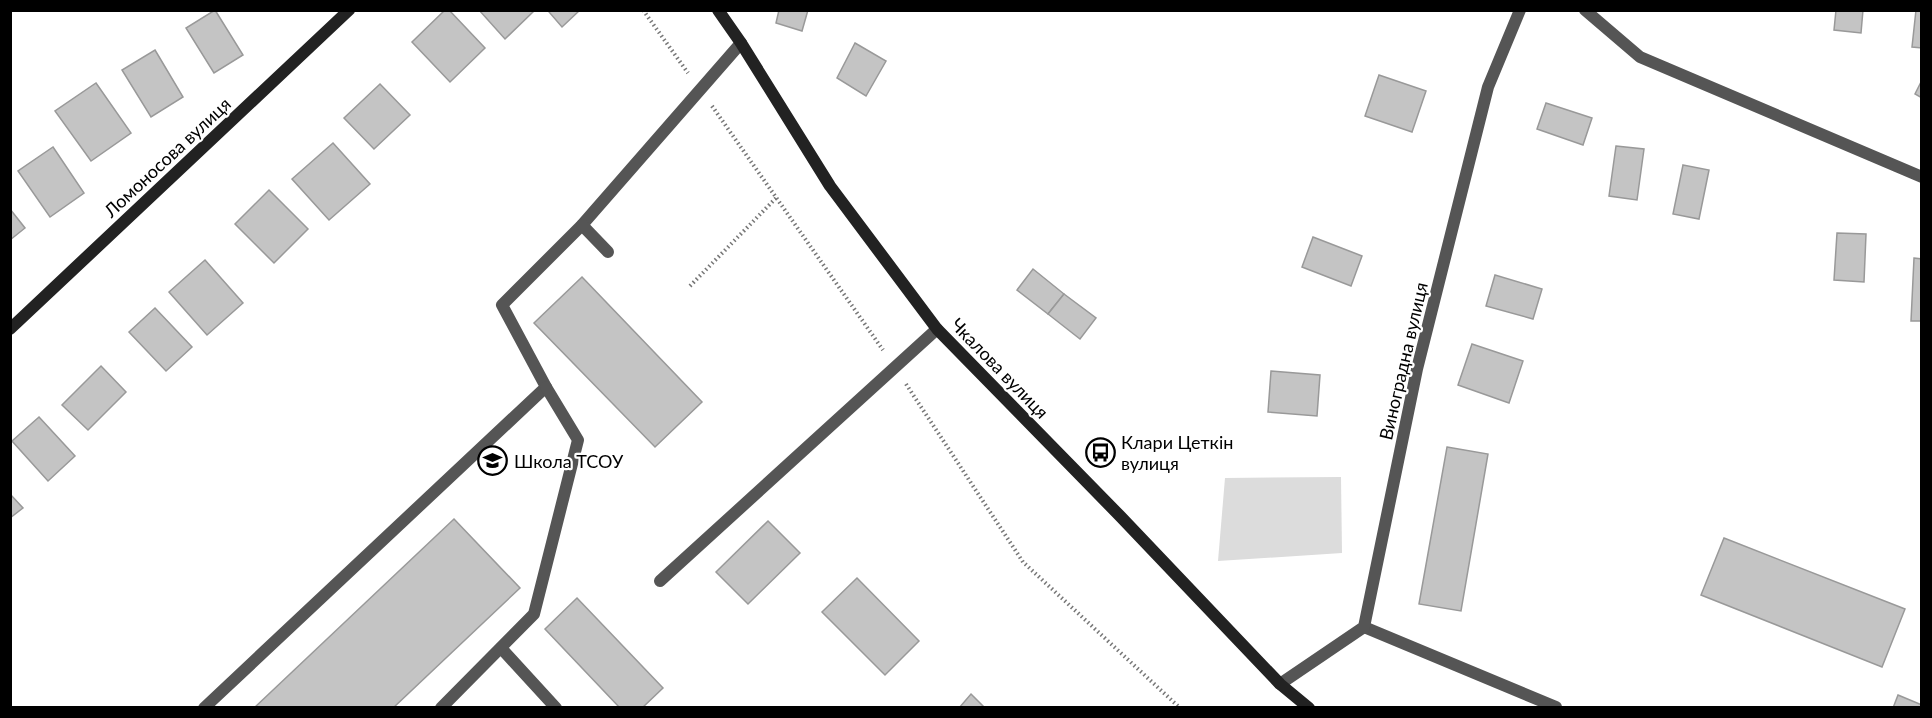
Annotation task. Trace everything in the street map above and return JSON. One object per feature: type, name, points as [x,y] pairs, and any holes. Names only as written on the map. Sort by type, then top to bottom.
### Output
[{"type":"main road","name":"Ломоносова вулиця","points":[[10,329],[349,10]]},
{"type":"main road","name":"Чкалова вулиця","points":[[718,10],[830,186],[937,328],[1280,684],[1309,708]]},
{"type":"street","name":"Виноградна вулиця","points":[[1364,627],[1417,369],[1488,87],[1520,10]]},
{"type":"street","points":[[1585,10],[1640,57],[1922,177]]},
{"type":"street","points":[[441,708],[534,614],[578,440],[546,387],[502,305],[582,225],[741,44]]},
{"type":"street","points":[[582,225],[608,252]]},
{"type":"street","points":[[660,581],[937,328]]},
{"type":"street","points":[[204,708],[546,387]]},
{"type":"street","points":[[1280,684],[1364,627],[1556,707]]},
{"type":"street","points":[[501,648],[556,708]]},
{"type":"path","points":[[690,286],[776,198]]},
{"type":"shaded area","points":[[1341,477],[1342,553],[1218,561],[1225,478]]},
{"type":"building","points":[[215,10],[243,55],[214,73],[186,28]]},
{"type":"building","points":[[445,10],[449,10],[485,48],[450,82],[412,42]]},
{"type":"building","points":[[479,10],[535,10],[505,39]]},
{"type":"building","points":[[550,10],[580,10],[562,27],[549,12]]},
{"type":"building","points":[[779,10],[808,10],[802,31],[776,23]]},
{"type":"building","points":[[1836,10],[1863,10],[1861,33],[1834,30]]},
{"type":"building","points":[[1916,10],[1922,10],[1922,48],[1912,47]]},
{"type":"building","points":[[855,43],[886,61],[866,96],[837,78]]},
{"type":"building","points":[[155,50],[183,97],[151,117],[122,70]]},
{"type":"building","points":[[1379,75],[1426,91],[1412,132],[1365,116]]},
{"type":"building","points":[[1922,80],[1922,98],[1915,94]]},
{"type":"building","points":[[96,83],[131,133],[91,161],[55,111]]},
{"type":"building","points":[[380,84],[410,115],[374,149],[344,118]]},
{"type":"building","points":[[1546,103],[1592,118],[1583,145],[1537,129]]},
{"type":"building","points":[[333,143],[370,184],[329,220],[292,179]]},
{"type":"building","points":[[1616,146],[1644,149],[1637,200],[1609,196]]},
{"type":"building","points":[[53,147],[84,193],[50,217],[18,171]]},
{"type":"building","points":[[1683,165],[1709,170],[1699,219],[1673,214]]},
{"type":"building","points":[[269,190],[308,229],[274,263],[235,224]]},
{"type":"building","points":[[10,209],[25,228],[10,240]]},
{"type":"building","points":[[1837,233],[1866,234],[1864,282],[1834,280]]},
{"type":"building","points":[[1313,237],[1362,256],[1351,286],[1302,267]]},
{"type":"building","points":[[1914,258],[1922,259],[1922,321],[1911,321]]},
{"type":"building","points":[[205,260],[243,303],[207,335],[169,292]]},
{"type":"building","points":[[1033,269],[1064,294],[1048,314],[1017,290]]},
{"type":"building","points":[[1495,275],[1542,289],[1533,319],[1486,306]]},
{"type":"building","points":[[582,277],[702,402],[655,447],[534,323]]},
{"type":"building","points":[[1064,294],[1096,318],[1080,339],[1048,314]]},
{"type":"building","points":[[155,308],[192,347],[166,371],[129,332]]},
{"type":"building","points":[[1472,344],[1523,361],[1509,403],[1458,385]]},
{"type":"building","points":[[101,366],[126,392],[88,430],[62,405]]},
{"type":"building","points":[[1271,371],[1320,375],[1317,416],[1268,412]]},
{"type":"building","points":[[39,417],[75,456],[48,481],[12,441]]},
{"type":"building","points":[[1447,447],[1488,454],[1461,611],[1419,604]]},
{"type":"building","points":[[10,494],[23,508],[10,518]]},
{"type":"building","points":[[454,519],[520,588],[393,708],[254,708]]},
{"type":"building","points":[[768,521],[800,553],[748,604],[716,572]]},
{"type":"building","points":[[1724,538],[1905,609],[1882,667],[1701,595]]},
{"type":"building","points":[[857,578],[919,641],[885,675],[822,612]]},
{"type":"building","points":[[577,598],[663,688],[642,708],[620,708],[545,629]]},
{"type":"building","points":[[971,694],[985,708],[959,708]]},
{"type":"building","points":[[1898,695],[1922,705],[1922,708],[1893,708]]},
{"type":"place","name":"Клари Цеткін вулиця","points":[[1100,452]]},
{"type":"place","name":"Школа ТСОУ","points":[[493,461]]}]
